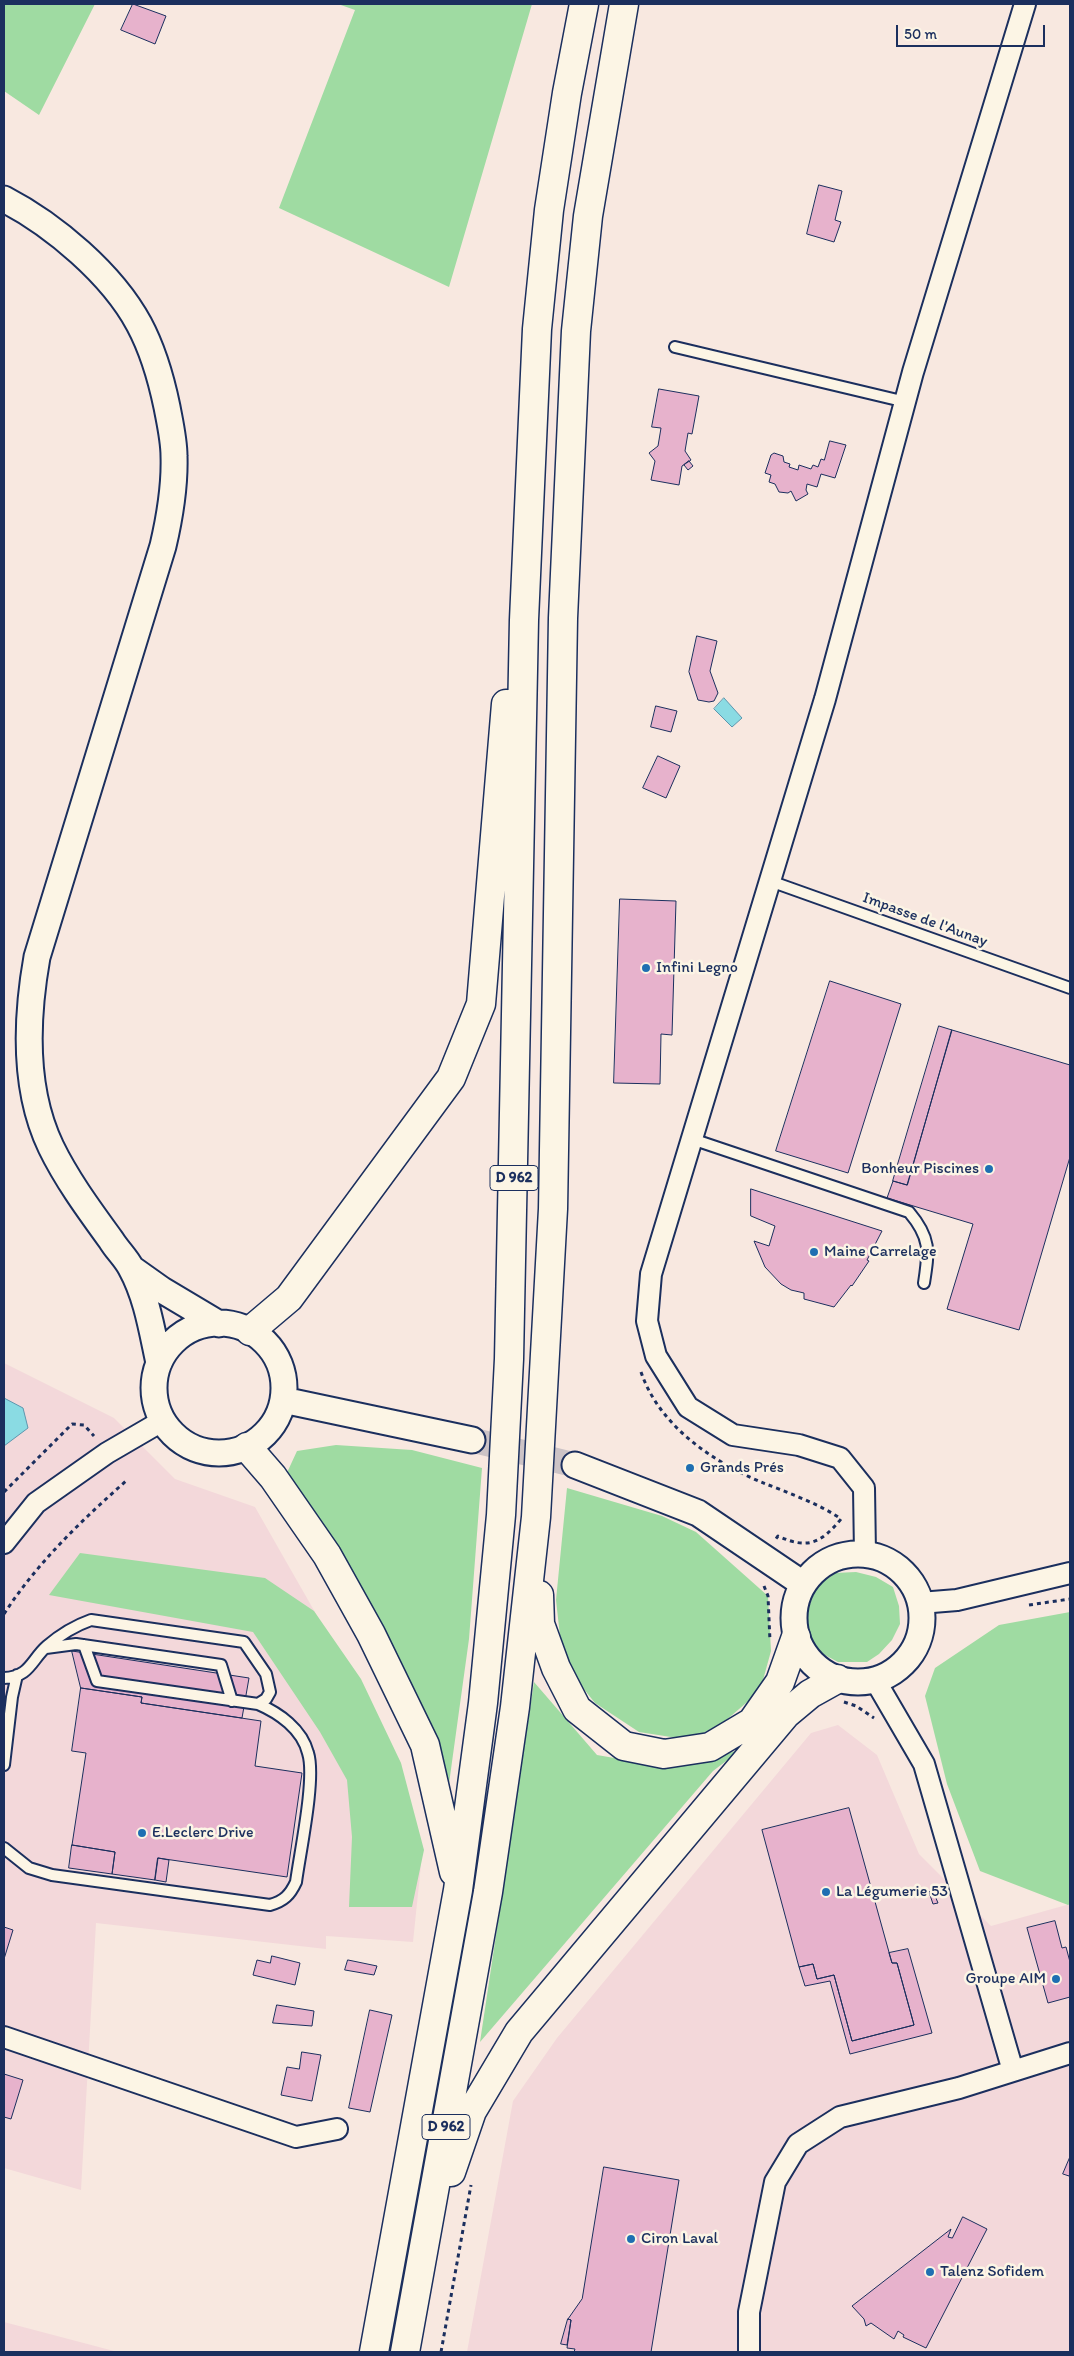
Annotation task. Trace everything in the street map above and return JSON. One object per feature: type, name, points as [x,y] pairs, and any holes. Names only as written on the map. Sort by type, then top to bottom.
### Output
[{"type":"main road","name":"D 962","points":[[374,2352],[458,1890],[483,1703],[501,1516],[510,1359],[524,620],[537,329],[549,210],[567,93],[584,4]]},
{"type":"main road","name":"D 962","points":[[405,2352],[488,1892],[515,1706],[536,1517],[553,1209],[563,618],[576,340],[588,216],[624,4]]},
{"type":"main road","points":[[250,1331],[289,1298],[451,1078],[481,1004],[537,329]]},
{"type":"main road","points":[[247,1447],[273,1477],[327,1556],[371,1634],[425,1744],[458,1890]]},
{"type":"main road","points":[[536,1517],[540,1624],[556,1668],[577,1708],[624,1746],[664,1754],[710,1747],[752,1722],[780,1682],[796,1638]]},
{"type":"main road","points":[[423,2251],[472,2111],[519,2032],[786,1714],[810,1694],[837,1679]]},
{"type":"street","points":[[865,1554],[864,1488],[840,1458],[799,1445],[733,1436],[688,1407],[656,1356],[647,1321],[651,1274],[825,699],[843,626],[913,372],[1025,4]]},
{"type":"street","points":[[4,199],[26,210],[62,237],[88,261],[115,290],[138,323],[161,379],[174,454],[171,511],[163,546],[37,957],[31,990],[28,1025],[32,1084],[40,1122],[51,1148],[74,1186],[131,1268],[149,1312],[159,1363]]},
{"type":"street","points":[[131,1268],[162,1290],[219,1324]]},
{"type":"street","points":[[206,1324],[229,1324],[250,1331],[266,1343],[278,1360],[284,1380],[283,1400],[277,1419],[264,1436],[247,1447],[229,1453],[209,1453],[191,1447],[175,1436],[162,1421],[155,1402],[154,1382],[159,1363],[170,1346],[185,1333],[206,1324]]},
{"type":"street","points":[[283,1400],[472,1440]]},
{"type":"street","points":[[4,1543],[36,1503],[107,1453],[162,1421]]},
{"type":"street","points":[[575,1465],[698,1514],[803,1584]]},
{"type":"street","points":[[865,1554],[884,1559],[900,1570],[913,1585],[920,1603],[922,1623],[917,1642],[907,1659],[892,1672],[875,1680],[856,1682],[837,1679],[819,1670],[805,1655],[796,1638],[793,1619],[796,1601],[803,1584],[815,1570],[830,1560],[847,1555],[865,1554]]},
{"type":"street","points":[[920,1603],[957,1600],[1070,1573]]},
{"type":"street","points":[[875,1680],[924,1764],[1013,2071]]},
{"type":"street","points":[[4,2037],[296,2137],[336,2129]]},
{"type":"street","points":[[749,2352],[749,2312],[775,2182],[798,2144],[840,2117],[959,2088],[1070,2053]]},
{"type":"lane","points":[[675,347],[906,402]]},
{"type":"lane","name":"Impasse de l'Aunay","points":[[770,881],[1070,988]]},
{"type":"lane","points":[[692,1139],[909,1212],[921,1227],[928,1242],[924,1283]]},
{"type":"lane","points":[[4,1678],[18,1676],[32,1666],[45,1648],[72,1627],[91,1620],[244,1642],[266,1674],[270,1692],[266,1699],[258,1704]]},
{"type":"lane","points":[[4,1848],[29,1868],[52,1875],[270,1905],[281,1902],[290,1894],[296,1882],[310,1782],[309,1753],[298,1733],[278,1714],[258,1704],[97,1681],[84,1645]]},
{"type":"lane","points":[[45,1648],[84,1645],[221,1665],[232,1701]]},
{"type":"lane","points":[[4,1765],[12,1697],[18,1676]]},
{"type":"path","points":[[640,1370],[646,1386],[668,1421],[698,1446],[759,1481],[830,1511],[841,1519],[822,1539],[794,1544],[778,1536]]},
{"type":"path","points":[[4,1492],[72,1424],[84,1425],[94,1436]]},
{"type":"path","points":[[4,1614],[14,1599],[72,1529],[126,1481]]},
{"type":"path","points":[[441,2352],[472,2184]]},
{"type":"shaded area","points":[[4,1363],[114,1418],[175,1479],[255,1507],[401,1763],[421,1865],[413,1942],[326,1936],[326,1949],[96,1923],[81,2190],[4,2168]]},
{"type":"shaded area","points":[[838,1725],[877,1755],[919,1854],[991,1926],[1070,1904],[1070,2352],[467,2352],[513,2101],[557,2038],[811,1733]]},
{"type":"shaded area","points":[[4,2322],[114,2351],[115,2352],[4,2352]]},
{"type":"green space","points":[[4,4],[95,4],[39,115],[4,91]]},
{"type":"green space","points":[[338,4],[532,4],[449,287],[279,208],[355,10]]},
{"type":"green space","points":[[336,1445],[412,1450],[482,1468],[469,1639],[447,1798],[285,1477],[297,1451]]},
{"type":"green space","points":[[567,1488],[662,1516],[696,1532],[768,1596],[771,1651],[760,1691],[724,1722],[690,1740],[639,1732],[595,1703],[563,1663],[556,1600]]},
{"type":"green space","points":[[80,1553],[265,1578],[314,1611],[361,1679],[401,1763],[424,1850],[412,1907],[349,1907],[352,1837],[347,1780],[320,1732],[253,1632],[49,1595]]},
{"type":"green space","points":[[856,1572],[876,1577],[893,1587],[899,1606],[900,1624],[892,1640],[879,1654],[867,1662],[838,1662],[821,1653],[809,1635],[805,1617],[817,1586],[835,1573]]},
{"type":"green space","points":[[1070,1612],[1070,1904],[1068,1905],[980,1871],[947,1784],[925,1696],[935,1668],[999,1625]]},
{"type":"green space","points":[[534,1682],[597,1755],[643,1763],[689,1765],[742,1749],[713,1771],[480,2042]]},
{"type":"water","points":[[724,698],[742,718],[732,727],[714,709]]},
{"type":"water","points":[[4,1398],[23,1408],[28,1428],[4,1446]]},
{"type":"building","points":[[133,4],[166,16],[155,44],[121,30]]},
{"type":"building","points":[[819,185],[842,191],[835,220],[841,222],[834,242],[807,234]]},
{"type":"building","points":[[659,389],[699,396],[692,434],[688,433],[685,451],[691,460],[682,466],[679,485],[651,480],[655,461],[649,453],[658,446],[661,428],[652,427]]},
{"type":"building","points":[[830,441],[846,445],[835,478],[821,474],[817,487],[807,484],[806,490],[808,494],[796,501],[791,491],[788,493],[779,492],[775,484],[769,482],[771,475],[765,473],[771,455],[774,453],[783,456],[784,462],[790,464],[789,467],[798,470],[799,465],[811,469],[813,465],[818,467],[821,459],[824,460]]},
{"type":"building","points":[[689,461],[693,466],[688,470],[684,465]]},
{"type":"building","points":[[697,636],[717,641],[710,671],[718,693],[714,701],[698,700],[689,672]]},
{"type":"building","points":[[656,706],[677,711],[671,732],[651,727]]},
{"type":"building","points":[[658,756],[680,766],[666,798],[643,788]]},
{"type":"building","name":"Infini Legno","points":[[620,899],[676,901],[672,1035],[661,1034],[660,1084],[614,1083]]},
{"type":"building","points":[[830,981],[901,1004],[848,1173],[776,1151]]},
{"type":"building","points":[[939,1026],[952,1030],[907,1185],[893,1181]]},
{"type":"building","name":"Bonheur Piscines","points":[[952,1030],[1070,1065],[1070,1157],[1019,1330],[947,1309],[973,1224],[887,1198],[893,1181],[907,1185]]},
{"type":"building","name":"Maine Carrelage","points":[[751,1189],[882,1231],[867,1260],[869,1261],[852,1286],[834,1307],[804,1299],[804,1293],[791,1290],[781,1284],[765,1267],[754,1241],[769,1246],[775,1226],[751,1216]]},
{"type":"building","points":[[72,1651],[249,1678],[242,1718],[141,1703],[142,1697],[81,1688]]},
{"type":"building","points":[[81,1688],[142,1697],[141,1703],[261,1721],[255,1766],[302,1773],[287,1877],[158,1858],[155,1880],[112,1874],[115,1852],[72,1845],[86,1753],[72,1751]]},
{"type":"building","name":"La Légumerie 53","points":[[849,1808],[892,1963],[897,1963],[914,2025],[852,2041],[834,1975],[817,1979],[813,1964],[799,1967],[762,1830]]},
{"type":"building","points":[[72,1845],[115,1852],[112,1874],[69,1868]]},
{"type":"building","points":[[158,1858],[169,1860],[166,1882],[155,1880]]},
{"type":"building","points":[[933,1891],[938,1903],[933,1904],[929,1892]]},
{"type":"building","name":"Groupe AIM","points":[[1055,1921],[1062,1948],[1066,1947],[1070,1962],[1070,1997],[1048,2003],[1027,1928]]},
{"type":"building","points":[[4,1927],[13,1930],[4,1959]]},
{"type":"building","points":[[908,1949],[932,2033],[850,2054],[830,1981],[805,1986],[799,1967],[813,1964],[817,1979],[834,1975],[852,2041],[914,2025],[897,1963],[892,1963],[889,1953]]},
{"type":"building","points":[[272,1956],[300,1963],[295,1985],[253,1975],[257,1960],[270,1963]]},
{"type":"building","points":[[348,1960],[377,1966],[374,1975],[345,1970]]},
{"type":"building","points":[[277,2005],[314,2011],[312,2026],[273,2023]]},
{"type":"building","points":[[370,2010],[392,2015],[370,2112],[349,2108]]},
{"type":"building","points":[[302,2052],[321,2055],[312,2101],[281,2095],[287,2067],[299,2069]]},
{"type":"building","points":[[4,2074],[23,2080],[11,2119],[4,2117]]},
{"type":"building","points":[[1070,2157],[1070,2173],[1069,2176],[1063,2174]]},
{"type":"building","name":"Ciron Laval","points":[[604,2167],[679,2180],[651,2352],[574,2352],[575,2349],[567,2348],[571,2320],[568,2319],[582,2299]]},
{"type":"building","name":"Talenz Sofidem","points":[[963,2217],[987,2229],[926,2348],[903,2337],[904,2335],[898,2331],[894,2339],[871,2323],[866,2326],[864,2319],[852,2306],[951,2229],[948,2237],[952,2238]]},
{"type":"building","points":[[568,2319],[571,2320],[567,2345],[561,2344]]},
{"type":"tunnel","points":[[472,1440],[575,1465]]},
{"type":"place","name":"Infini Legno","points":[[646,968]]},
{"type":"place","name":"Bonheur Piscines","points":[[989,1169]]},
{"type":"place","name":"Maine Carrelage","points":[[814,1252]]},
{"type":"place","name":"Grands Prés","points":[[690,1468]]},
{"type":"place","name":"E.Leclerc Drive","points":[[142,1833]]},
{"type":"place","name":"La Légumerie 53","points":[[826,1892]]},
{"type":"place","name":"Groupe AIM","points":[[1056,1979]]},
{"type":"place","name":"Ciron Laval","points":[[631,2239]]},
{"type":"place","name":"Talenz Sofidem","points":[[930,2272]]}]
